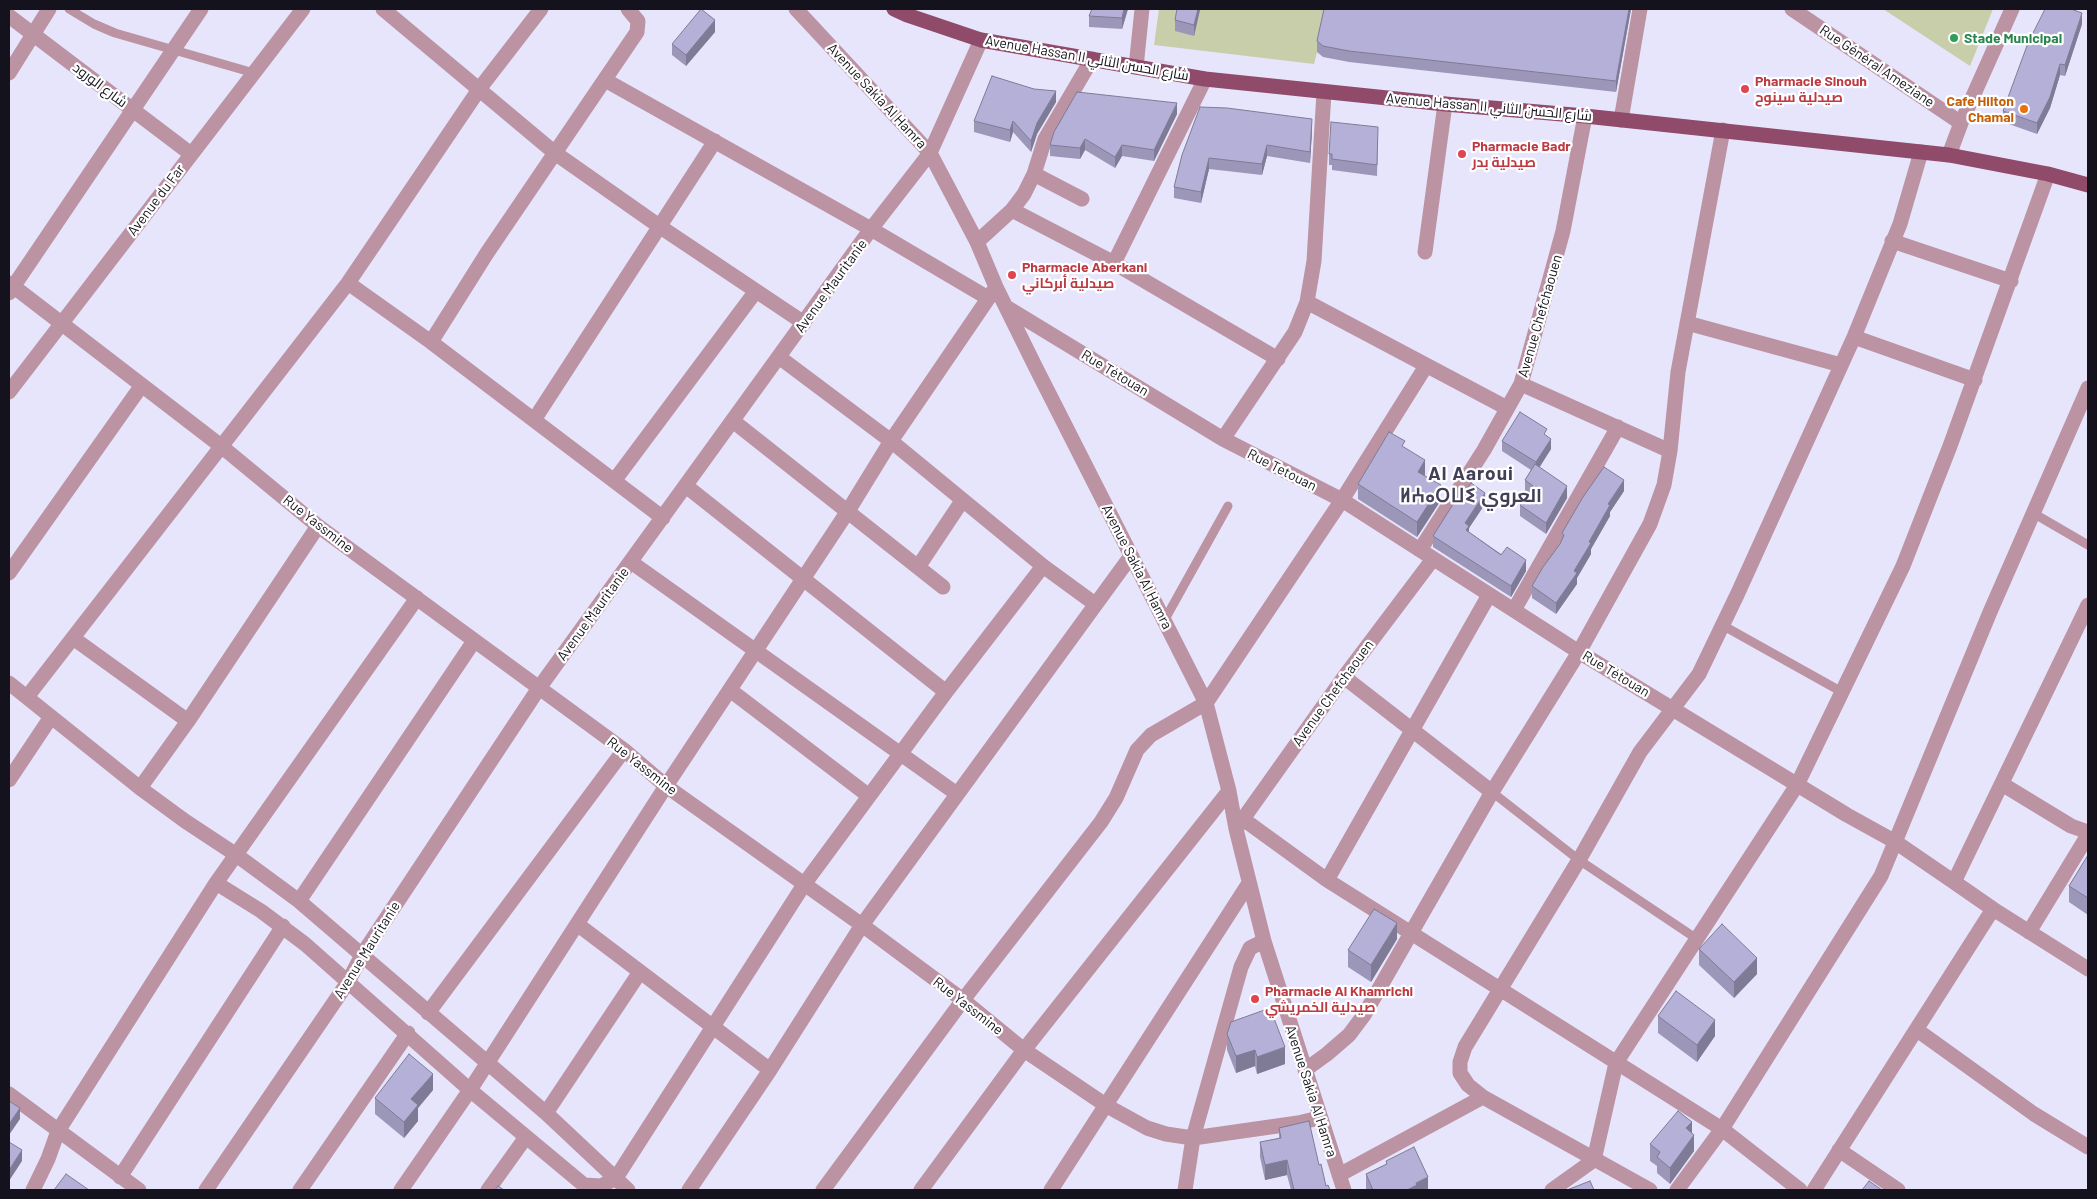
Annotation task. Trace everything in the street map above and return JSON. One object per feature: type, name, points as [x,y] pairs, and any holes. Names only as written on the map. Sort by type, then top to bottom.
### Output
[{"type":"main road","name":"Avenue Hassan II شارع الحسن الثاني","points":[[894,9],[981,40],[1205,79],[1446,104],[1585,116],[1950,155],[2048,174],[2088,184]]},
{"type":"street","points":[[9,73],[50,9]]},
{"type":"street","points":[[10,288],[134,111],[201,9]]},
{"type":"street","name":"Avenue du Far","points":[[9,392],[303,9]]},
{"type":"street","points":[[384,9],[555,153],[659,226],[804,323]]},
{"type":"street","points":[[26,697],[348,283],[480,88],[541,9]]},
{"type":"street","points":[[431,342],[487,252],[637,32],[638,21],[628,9]]},
{"type":"street","name":"Avenue Sakia Al Hamra","points":[[796,9],[930,153],[977,242],[992,292],[1006,307],[1206,703],[1239,824],[1249,883],[1264,941],[1319,1118],[1344,1190]]},
{"type":"street","points":[[1136,67],[1142,9]]},
{"type":"street","points":[[1621,120],[1640,9]]},
{"type":"street","name":"Rue Général Ameziane","points":[[1792,9],[1962,123]]},
{"type":"street","points":[[1950,155],[2012,9]]},
{"type":"street","name":"شارع الورود","points":[[9,16],[191,154]]},
{"type":"street","name":"Avenue Mauritanie","points":[[206,1190],[348,982],[362,955],[539,688],[871,230],[930,153],[981,40]]},
{"type":"street","points":[[977,242],[1012,210],[1024,194],[1034,174],[1045,139],[1092,59]]},
{"type":"street","points":[[1114,263],[1205,79]]},
{"type":"street","points":[[402,1190],[470,1090],[666,786],[848,511],[891,441],[992,292],[871,230],[605,80]]},
{"type":"street","points":[[1223,439],[1295,332],[1307,302],[1314,261],[1324,92]]},
{"type":"street","points":[[1425,252],[1446,104]]},
{"type":"street","name":"Avenue Chefchaouen","points":[[1239,824],[1344,677],[1426,554],[1521,384],[1563,231],[1585,116]]},
{"type":"street","points":[[1305,1070],[1350,1034],[1364,1016],[1492,792],[1579,652],[1650,524],[1664,484],[1670,450],[1678,372],[1722,130]]},
{"type":"street","points":[[534,420],[715,142]]},
{"type":"street","points":[[1650,1190],[1483,1097],[1468,1085],[1460,1073],[1460,1062],[1465,1047],[1579,860],[1640,752],[1699,674],[1854,336],[1892,242],[1921,152]]},
{"type":"street","points":[[1034,174],[1082,199]]},
{"type":"street","points":[[1552,1190],[1594,1160],[1616,1063],[1797,785],[1903,566],[2011,281],[2048,174]]},
{"type":"street","points":[[1012,210],[1114,263],[1278,359]]},
{"type":"street","points":[[1892,242],[2011,281]]},
{"type":"street","points":[[348,283],[431,342],[663,518]]},
{"type":"street","name":"Rue Yassmine","points":[[10,288],[62,323],[221,446],[318,526],[624,750],[666,786],[862,925],[963,1000],[1024,1050],[1107,1106],[1147,1128],[1166,1134],[1193,1138],[1298,1123],[1319,1118]]},
{"type":"street","points":[[614,481],[756,291]]},
{"type":"street","points":[[1307,302],[1507,408]]},
{"type":"street","name":"Rue Tétouan","points":[[1006,307],[1223,439]]},
{"type":"street","points":[[1687,323],[1841,365]]},
{"type":"street","points":[[1854,336],[1974,380]]},
{"type":"street","points":[[779,357],[891,441],[1043,566],[1096,604]]},
{"type":"street","points":[[823,1190],[963,1000],[1101,822],[1116,798],[1137,750],[1151,735],[1206,703],[1342,500],[1426,366]]},
{"type":"street","points":[[1521,384],[1670,450]]},
{"type":"street","points":[[9,574],[142,385]]},
{"type":"street","points":[[1678,1190],[1722,1129],[1881,876],[1894,841],[2088,388]]},
{"type":"street","points":[[733,421],[943,587]]},
{"type":"street","points":[[1514,610],[1618,427]]},
{"type":"street","name":"Rue Tetouan","points":[[1223,439],[1342,500]]},
{"type":"street","points":[[686,486],[946,692]]},
{"type":"street","name":"Rue Tétouan","points":[[1342,500],[1579,652],[1797,785],[1894,841],[1993,909],[2088,968]]},
{"type":"street","points":[[918,567],[962,501]]},
{"type":"street","points":[[140,788],[188,721],[318,526]]},
{"type":"street","points":[[689,1190],[770,1070],[862,925],[1132,556]]},
{"type":"street","points":[[631,562],[756,649],[957,794]]},
{"type":"street","points":[[216,883],[283,926],[582,1188],[601,1186],[616,1178],[805,883],[900,753],[1043,566]]},
{"type":"street","points":[[1327,880],[1489,595]]},
{"type":"street","points":[[33,1190],[44,1168],[58,1130],[216,883],[417,598]]},
{"type":"street","points":[[1954,882],[2088,605]]},
{"type":"street","points":[[72,638],[188,721]]},
{"type":"street","points":[[299,901],[474,641]]},
{"type":"street","points":[[1344,677],[1492,792]]},
{"type":"street","points":[[9,682],[140,788],[299,901],[486,1064],[546,1113],[628,1190]]},
{"type":"street","points":[[730,690],[869,796]]},
{"type":"street","points":[[9,780],[51,717]]},
{"type":"street","points":[[428,1013],[624,750]]},
{"type":"street","points":[[2002,784],[2071,826],[2088,834],[2030,932]]},
{"type":"street","points":[[921,1190],[1024,1050],[1229,792]]},
{"type":"street","points":[[1239,824],[1722,1129],[1800,1190]]},
{"type":"street","points":[[1051,1190],[1107,1106],[1249,883]]},
{"type":"street","points":[[1814,1190],[1993,909]]},
{"type":"street","points":[[577,924],[770,1070]]},
{"type":"street","points":[[120,1177],[283,926]]},
{"type":"street","points":[[1185,1190],[1193,1138],[1241,967],[1250,948],[1264,941]]},
{"type":"street","points":[[546,1113],[640,972]]},
{"type":"street","points":[[1917,1030],[2034,1114],[2088,1147]]},
{"type":"street","points":[[300,1190],[408,1034]]},
{"type":"street","points":[[9,1094],[139,1190]]},
{"type":"street","points":[[1338,1175],[1483,1097]]},
{"type":"street","points":[[488,1190],[526,1137]]},
{"type":"street","points":[[1839,1150],[1898,1190]]},
{"type":"lane","points":[[69,9],[94,24],[115,33],[254,73]]},
{"type":"lane","points":[[1164,621],[1228,506]]},
{"type":"lane","points":[[2034,512],[2088,545]]},
{"type":"lane","points":[[1722,625],[1842,692]]},
{"type":"lane","points":[[1492,792],[1579,860],[1697,939]]},
{"type":"green space","points":[[1159,9],[1328,9],[1314,64],[1154,45]]},
{"type":"green space","name":"Stade Municipal","points":[[1883,9],[1993,9],[1970,66]]},
{"type":"building","points":[[701,9],[715,20],[686,55],[672,44]]},
{"type":"building","points":[[1092,9],[1124,9],[1122,18],[1089,16]]},
{"type":"building","points":[[1177,9],[1198,9],[1194,25],[1175,20]]},
{"type":"building","points":[[1324,9],[1629,9],[1616,81],[1349,51],[1323,46],[1317,41]]},
{"type":"building","points":[[2045,9],[2071,9],[2082,13],[2065,65],[2060,64],[2050,97],[2037,123],[2003,111],[2028,43]]},
{"type":"building","points":[[992,76],[1034,89],[1056,91],[1037,123],[1031,141],[1013,121],[1010,130],[974,121]]},
{"type":"building","points":[[1077,92],[1177,103],[1154,150],[1122,145],[1115,157],[1085,139],[1080,148],[1050,145],[1054,132]]},
{"type":"building","points":[[1200,107],[1227,108],[1312,119],[1310,152],[1267,145],[1262,164],[1209,158],[1201,192],[1174,187],[1182,155]]},
{"type":"building","points":[[1331,122],[1378,127],[1377,165],[1332,159],[1332,154],[1329,154]]},
{"type":"building","points":[[1520,412],[1547,429],[1544,434],[1551,439],[1536,462],[1502,441]]},
{"type":"building","points":[[1389,432],[1405,441],[1402,446],[1425,460],[1418,472],[1441,485],[1417,522],[1358,484]]},
{"type":"building","points":[[1535,464],[1567,486],[1546,523],[1520,505],[1533,486],[1525,480]]},
{"type":"building","points":[[1604,467],[1624,480],[1608,504],[1610,505],[1589,542],[1591,543],[1574,571],[1577,573],[1556,603],[1532,586],[1560,544],[1564,535],[1562,533],[1583,497]]},
{"type":"building","points":[[1471,483],[1485,493],[1465,523],[1469,526],[1466,530],[1501,555],[1507,547],[1526,560],[1511,586],[1433,536],[1457,498],[1459,500]]},
{"type":"building","points":[[2088,855],[2088,898],[2069,886]]},
{"type":"building","points":[[1374,909],[1397,923],[1371,965],[1348,950]]},
{"type":"building","points":[[1722,924],[1757,958],[1734,982],[1699,949]]},
{"type":"building","points":[[1676,991],[1715,1020],[1697,1045],[1658,1016]]},
{"type":"building","points":[[1270,1008],[1285,1047],[1257,1057],[1255,1050],[1236,1056],[1227,1034],[1231,1022]]},
{"type":"building","points":[[409,1054],[433,1074],[411,1099],[418,1105],[404,1122],[375,1098]]},
{"type":"building","points":[[9,1101],[20,1108],[9,1124]]},
{"type":"building","points":[[1678,1111],[1692,1122],[1686,1128],[1694,1135],[1670,1168],[1657,1157],[1660,1152],[1650,1144]]},
{"type":"building","points":[[1309,1121],[1319,1165],[1321,1164],[1326,1186],[1328,1185],[1330,1190],[1294,1190],[1287,1160],[1265,1165],[1260,1142],[1281,1138],[1279,1128]]},
{"type":"building","points":[[9,1142],[22,1150],[9,1170]]},
{"type":"building","points":[[1414,1147],[1428,1177],[1407,1190],[1373,1190],[1366,1174],[1387,1164],[1386,1161]]},
{"type":"building","points":[[66,1174],[89,1190],[54,1190]]},
{"type":"building","points":[[1590,1181],[1594,1190],[1567,1190]]},
{"type":"building","points":[[1869,1181],[1882,1190],[1862,1190]]},
{"type":"building","points":[[498,1186],[504,1190],[495,1190]]},
{"type":"place","name":"Stade Municipal","points":[[1954,38]]},
{"type":"place","name":"Pharmacie Sinouh صيدلية سينوح","points":[[1745,89]]},
{"type":"place","name":"Cafe Hilton Chamal","points":[[2024,109]]},
{"type":"place","name":"Pharmacie Badr صيدلية بدر","points":[[1462,154]]},
{"type":"place","name":"Pharmacie Aberkani صيدلية أبركاني","points":[[1012,275]]},
{"type":"place","name":"Pharmacie Al Khamrichi صيدلية الخمريشي","points":[[1255,999]]},
{"type":"district","name":"Al Aaroui ⵍⵄⴰⵔⵡⵉ العروي","points":[[1471,485]]}]
